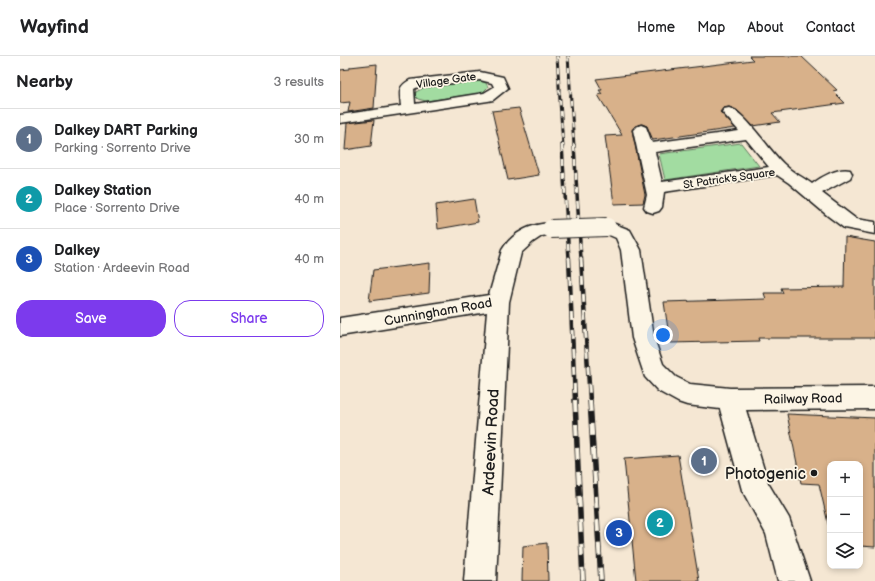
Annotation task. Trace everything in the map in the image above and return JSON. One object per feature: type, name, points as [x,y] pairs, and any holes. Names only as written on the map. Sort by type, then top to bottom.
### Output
[{"type":"street","name":"Village Gate","points":[[340,119],[408,109],[488,97],[501,88],[498,80],[480,76],[415,83],[407,88],[408,109]]},
{"type":"street","name":"St Patrick's Square","points":[[729,112],[750,134],[780,170]]},
{"type":"street","points":[[641,130],[655,188],[656,195],[653,207]]},
{"type":"street","points":[[646,149],[750,134]]},
{"type":"street","name":"St Patrick's Square","points":[[655,188],[780,170]]},
{"type":"street","points":[[780,170],[795,179],[834,212],[851,224],[875,228]]},
{"type":"street","points":[[811,192],[844,174]]},
{"type":"street","name":"Cunningham Road","points":[[340,327],[498,302],[512,250],[526,238],[538,230],[608,227],[624,234],[631,250],[641,326],[652,370],[667,384],[687,394],[730,399]]},
{"type":"street","name":"Ardeevin Road","points":[[480,581],[498,302]]},
{"type":"street","name":"Railway Road","points":[[730,399],[875,398]]},
{"type":"street","points":[[730,399],[756,490],[779,528],[794,581]]},
{"type":"green space","points":[[477,80],[486,83],[488,87],[482,93],[426,101],[418,99],[414,95],[423,88]]},
{"type":"green space","points":[[741,143],[759,166],[665,180],[659,154]]},
{"type":"building","points":[[749,56],[801,56],[837,90],[833,91],[845,103],[772,113],[780,122],[753,126],[737,110],[729,107],[723,108],[720,112],[735,128],[653,140],[647,126],[642,124],[635,126],[632,130],[645,195],[643,203],[614,204],[605,136],[622,135],[598,95],[602,94],[599,90],[602,90],[596,79],[753,60]]},
{"type":"building","points":[[377,64],[374,108],[348,112],[350,102],[340,103],[340,70],[350,69],[350,67]]},
{"type":"building","points":[[519,108],[539,175],[508,180],[492,111]]},
{"type":"building","points":[[374,120],[371,146],[345,150],[347,123]]},
{"type":"building","points":[[474,199],[478,222],[438,229],[436,205]]},
{"type":"building","points":[[845,237],[875,242],[875,338],[758,338],[759,341],[670,343],[664,302],[766,299],[764,293],[783,293],[781,288],[844,287]]},
{"type":"building","points":[[430,263],[429,293],[369,301],[373,270]]},
{"type":"building","name":"Photogenic","points":[[787,414],[875,418],[875,547],[863,546],[863,461],[827,461],[827,519],[819,484],[801,483]]},
{"type":"building","points":[[678,455],[699,581],[636,581],[624,459]]},
{"type":"building","points":[[547,543],[548,581],[522,581],[523,546]]},
{"type":"railway","points":[[557,56],[563,146]]},
{"type":"railway","points":[[568,56],[574,146]]},
{"type":"railway","points":[[562,145],[569,259]]},
{"type":"railway","points":[[574,145],[581,259]]},
{"type":"railway","points":[[569,258],[575,401]]},
{"type":"railway","points":[[581,258],[590,401]]},
{"type":"railway","points":[[575,400],[583,581]]},
{"type":"railway","points":[[590,400],[601,581]]},
{"type":"place","name":"Dalkey DART Parking","points":[[704,461]]},
{"type":"place","name":"Photogenic","points":[[814,473]]},
{"type":"place","name":"Dalkey Station","points":[[660,523]]},
{"type":"place","name":"Dalkey","points":[[619,533]]}]
